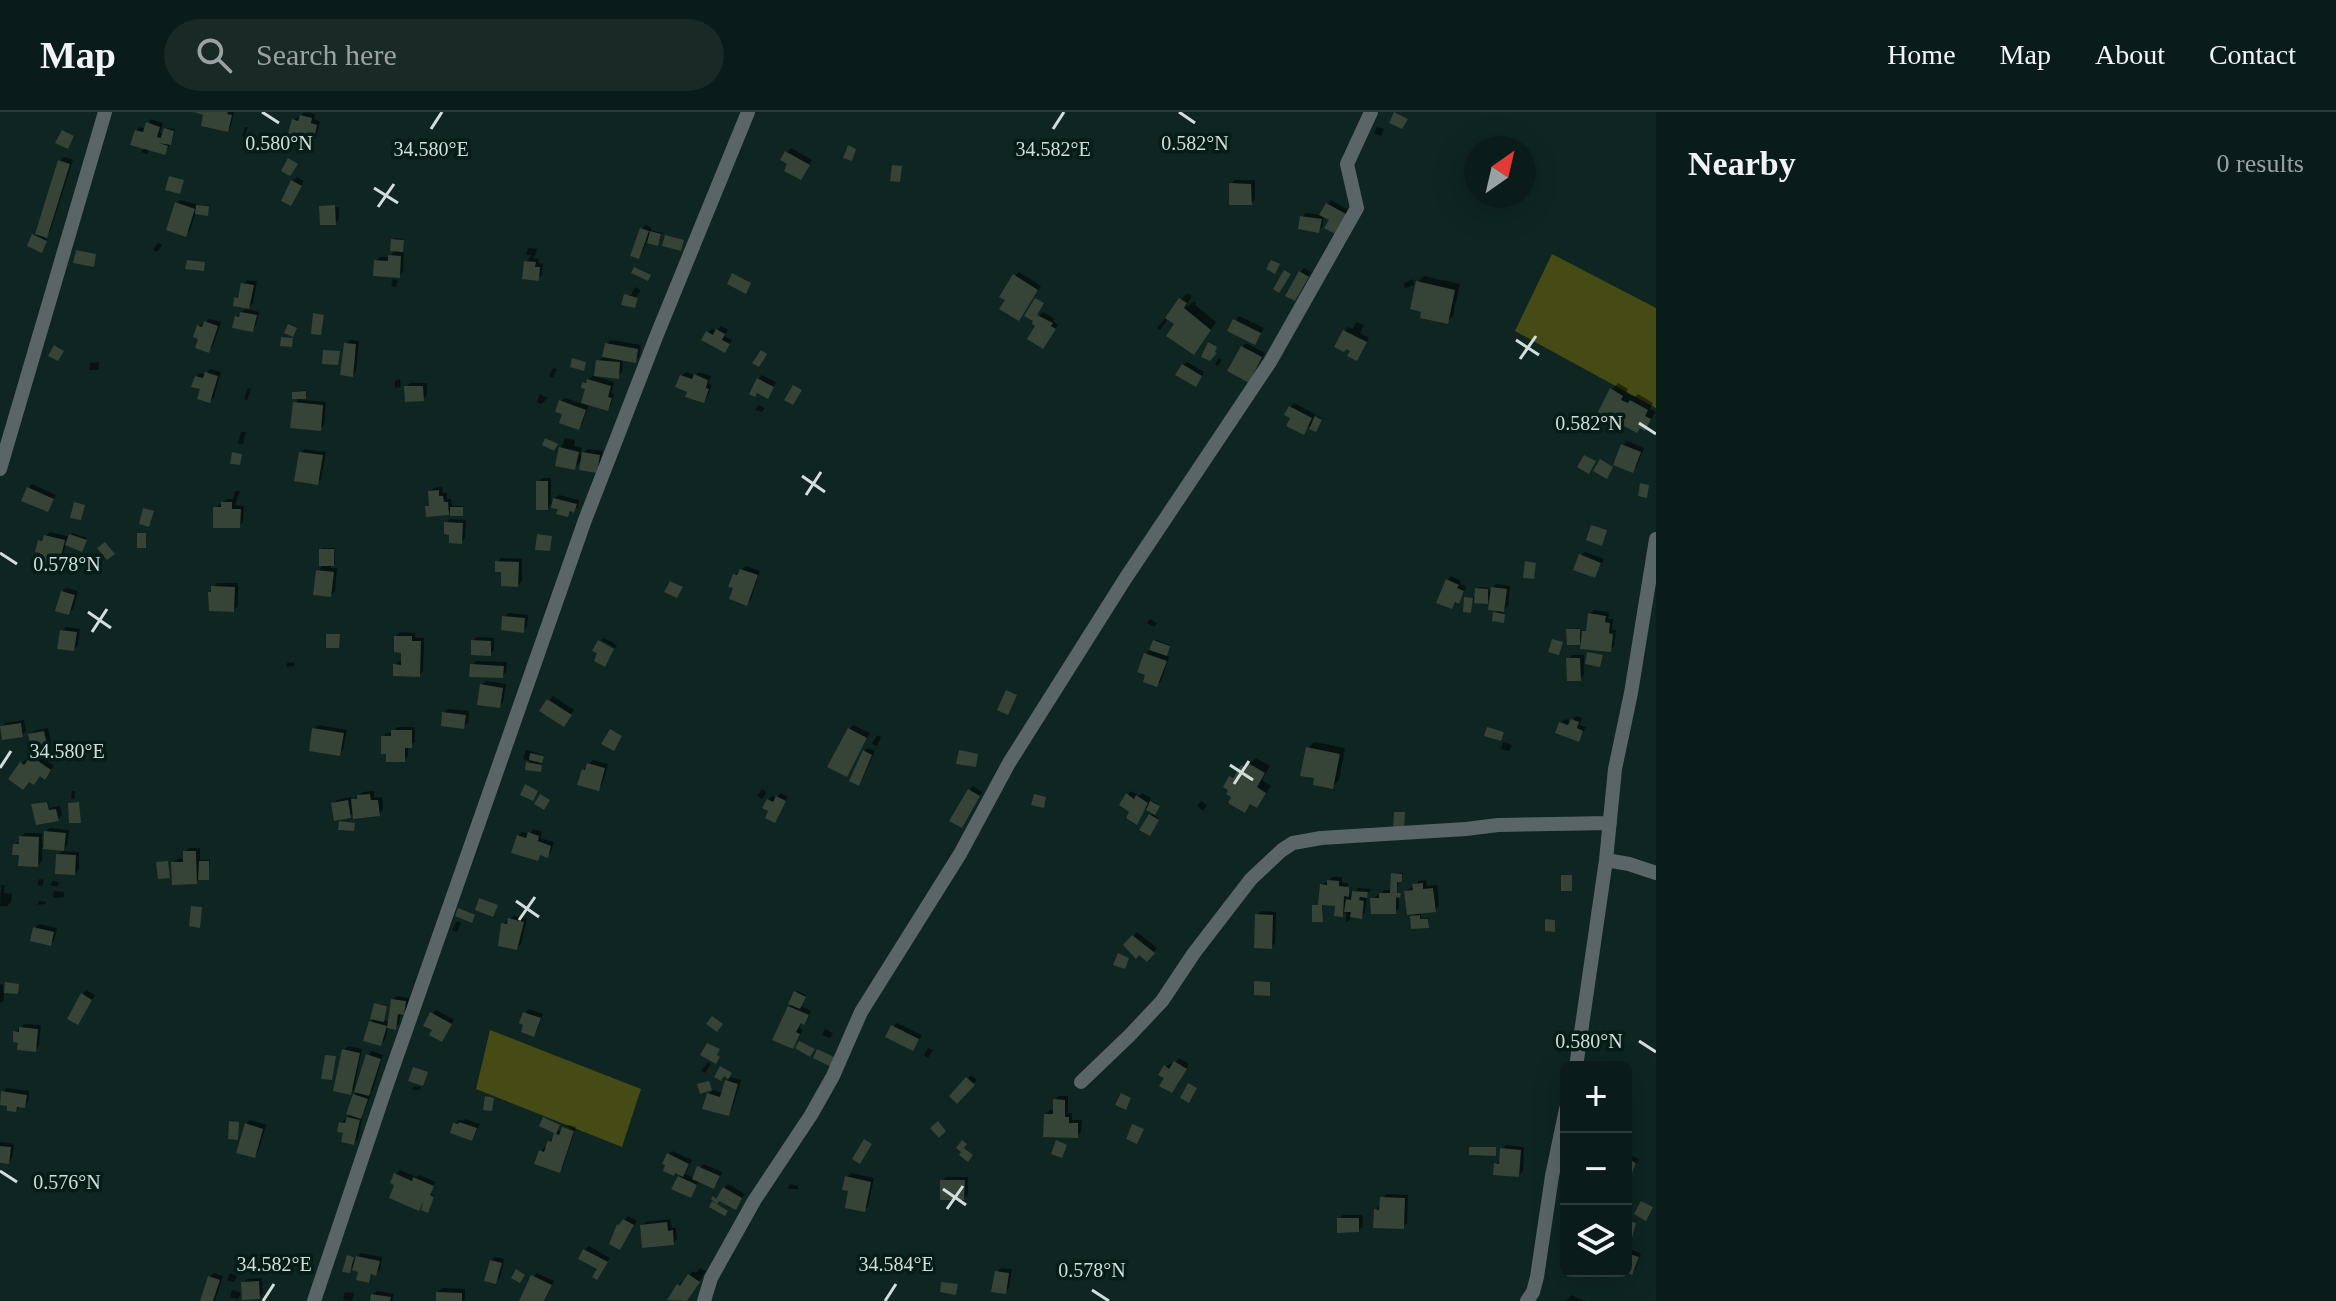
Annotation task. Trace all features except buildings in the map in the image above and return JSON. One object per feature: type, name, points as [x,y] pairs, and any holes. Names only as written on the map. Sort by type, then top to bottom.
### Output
[{"type":"street","points":[[0,469],[105,112]]},
{"type":"street","points":[[314,1301],[585,520],[695,237],[748,112]]},
{"type":"street","points":[[704,1301],[711,1278],[754,1201],[833,1076],[861,1012],[960,854],[1009,763],[1125,579],[1270,362],[1357,208],[1347,164],[1371,112]]},
{"type":"street","points":[[1577,1061],[1606,860],[1615,769],[1631,693],[1656,539]]},
{"type":"street","points":[[1081,1082],[1162,1001],[1194,953],[1251,879],[1293,843],[1321,838],[1498,825],[1610,823]]},
{"type":"street","points":[[1606,860],[1656,873]]},
{"type":"street","points":[[1527,1301],[1537,1277],[1561,1133]]},
{"type":"green space","points":[[1552,254],[1656,308],[1656,408],[1515,331]]},
{"type":"green space","points":[[490,1030],[641,1089],[622,1147],[476,1089]]}]
